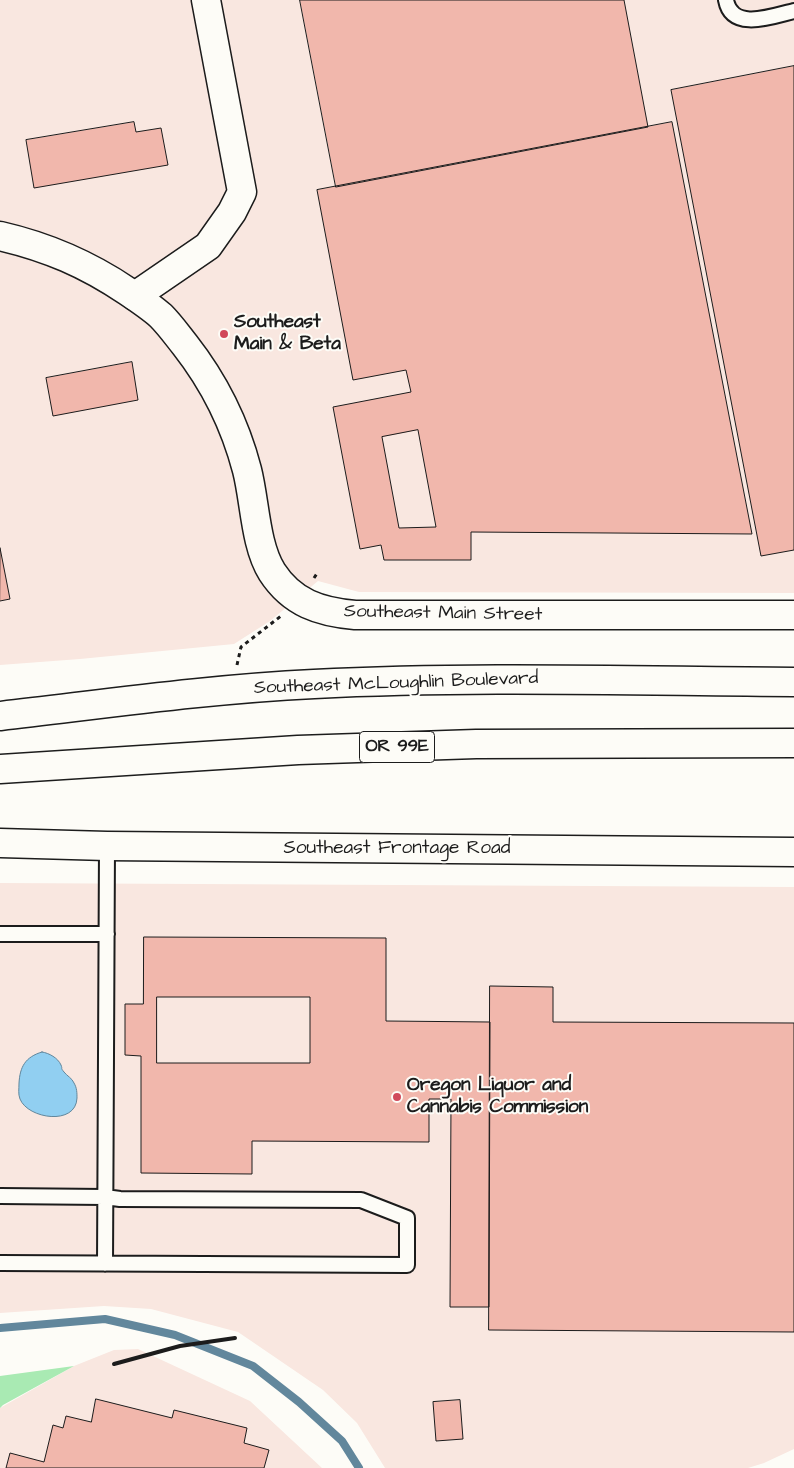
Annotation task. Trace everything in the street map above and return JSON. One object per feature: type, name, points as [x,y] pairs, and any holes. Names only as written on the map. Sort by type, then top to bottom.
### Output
[{"type":"main road","points":[[135,296],[208,246],[232,212],[242,192],[206,0]]},
{"type":"main road","name":"Southeast Main Street","points":[[0,236],[41,247],[96,271],[135,296],[161,317],[175,332],[197,360],[220,400],[234,430],[247,470],[260,538],[267,563],[284,588],[302,602],[331,612],[355,615],[794,615]]},
{"type":"main road","name":"Southeast McLoughlin Boulevard","points":[[0,716],[231,690],[314,684],[426,680],[794,682]]},
{"type":"main road","name":"OR 99E","points":[[0,769],[298,750],[476,744],[794,743]]},
{"type":"main road","name":"Southeast Frontage Road","points":[[0,843],[107,846],[794,852]]},
{"type":"lane","points":[[726,0],[727,8],[736,16],[753,20],[794,11]]},
{"type":"lane","points":[[105,1264],[107,846]]},
{"type":"lane","points":[[0,934],[107,934]]},
{"type":"lane","points":[[0,1196],[105,1197],[120,1199],[362,1200],[407,1218],[407,1265],[0,1263]]},
{"type":"path","points":[[231,690],[241,648],[302,602],[318,572]]},
{"type":"shaded area","points":[[0,0],[794,0],[794,593],[359,592],[318,581],[270,621],[234,644],[0,665]]},
{"type":"shaded area","name":"Oregon Liquor and Cannabis Commission","points":[[0,883],[794,887],[794,1449],[748,1468],[385,1468],[357,1423],[323,1390],[238,1332],[151,1309],[104,1306],[0,1313]]},
{"type":"shaded area","points":[[138,1349],[250,1401],[322,1468],[0,1468],[0,1408],[74,1366],[114,1350]]},
{"type":"green space","points":[[74,1366],[3,1405],[0,1408],[0,1376]]},
{"type":"water","points":[[42,1052],[58,1060],[62,1070],[76,1087],[77,1098],[75,1107],[69,1113],[61,1116],[41,1115],[32,1111],[25,1106],[19,1097],[19,1083],[24,1063]]},
{"type":"building","points":[[300,0],[624,0],[648,127],[336,187]]},
{"type":"building","points":[[794,66],[794,550],[761,556],[671,90]]},
{"type":"building","points":[[134,122],[136,132],[161,128],[168,165],[34,188],[26,140]]},
{"type":"building","points":[[672,122],[752,534],[471,532],[471,560],[384,560],[381,545],[360,549],[333,407],[411,392],[406,370],[353,380],[317,190]],"holes":[[[418,430],[436,527],[399,528],[382,437]]]},
{"type":"building","points":[[132,362],[138,400],[53,416],[46,378]]},
{"type":"building","points":[[0,548],[10,599],[0,601]]},
{"type":"building","points":[[144,937],[386,938],[386,1021],[490,1022],[489,1307],[450,1307],[451,1099],[429,1099],[429,1142],[252,1141],[252,1174],[141,1173],[141,1056],[125,1055],[125,1004],[143,1004]],"holes":[[[157,997],[310,997],[310,1063],[157,1063]]]},
{"type":"building","points":[[490,986],[553,987],[553,1022],[794,1023],[794,1332],[489,1330]]},
{"type":"building","points":[[96,1399],[172,1418],[174,1410],[247,1428],[244,1443],[269,1450],[264,1468],[6,1468],[10,1453],[44,1462],[53,1425],[63,1428],[66,1416],[91,1422]]},
{"type":"building","points":[[460,1400],[463,1439],[436,1441],[433,1402]]},
{"type":"waterway","points":[[0,1328],[105,1319],[175,1335],[253,1366],[299,1402],[342,1441],[359,1468]]},
{"type":"railway","points":[[114,1364],[180,1346],[235,1338]]},
{"type":"place","name":"Southeast Main & Beta","points":[[224,334]]},
{"type":"place","name":"Oregon Liquor and Cannabis Commission","points":[[397,1097]]}]
